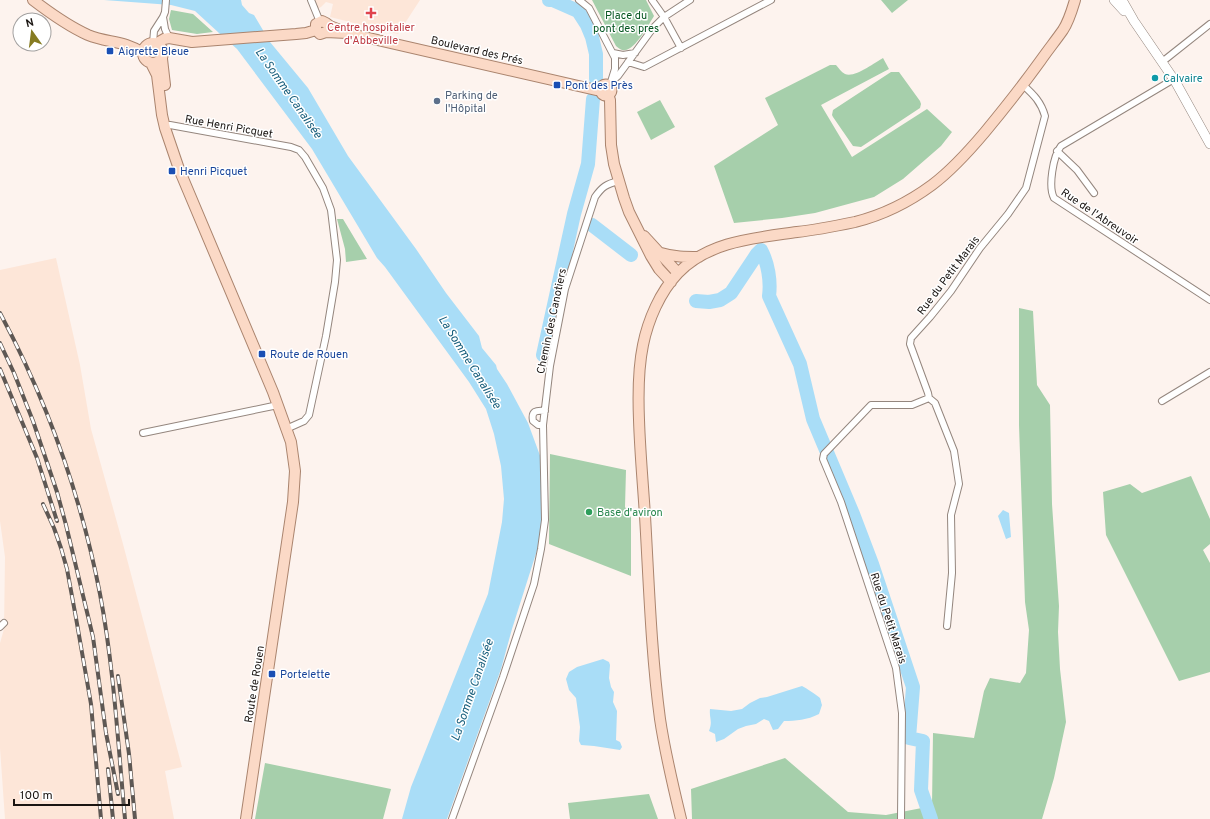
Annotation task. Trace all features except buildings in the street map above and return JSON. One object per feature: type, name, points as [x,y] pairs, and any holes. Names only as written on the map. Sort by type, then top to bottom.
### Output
[{"type":"main road","points":[[33,0],[58,18],[87,35],[134,47],[143,53],[144,49],[157,48]]},
{"type":"main road","points":[[1042,58],[1069,0]]},
{"type":"main road","points":[[681,819],[666,754],[660,720],[655,674],[638,399],[642,352],[648,324],[659,299],[678,273],[700,256],[716,248],[737,242],[841,225],[876,216],[918,195],[950,170],[973,146],[1023,85],[1063,30],[1075,0]]},
{"type":"main road","points":[[1114,0],[1134,21]]},
{"type":"main road","points":[[1122,0],[1134,21],[1174,79],[1210,144]]},
{"type":"main road","name":"Boulevard des Prés","points":[[157,48],[185,42],[306,33],[322,27],[607,88]]},
{"type":"main road","points":[[151,63],[156,63],[157,48],[164,39],[169,38]]},
{"type":"main road","name":"Boulevard des Prés","points":[[169,38],[185,42]]},
{"type":"main road","points":[[121,43],[138,42],[157,48]]},
{"type":"main road","name":"Route de Rouen","points":[[157,48],[170,145],[278,405],[291,442],[294,466],[294,495],[283,576],[246,819]]},
{"type":"main road","name":"Route de Rouen","points":[[143,53],[145,60],[151,63],[157,75],[167,126]]},
{"type":"main road","points":[[607,88],[610,100],[611,145],[619,181],[629,212],[651,256],[659,269],[671,282]]},
{"type":"main road","points":[[638,230],[678,273]]},
{"type":"main road","points":[[661,253],[683,258],[700,256]]},
{"type":"street","points":[[166,0],[164,15],[165,29],[166,35],[169,38]]},
{"type":"street","points":[[311,0],[322,27]]},
{"type":"street","points":[[579,0],[586,3],[615,58],[615,68],[607,88]]},
{"type":"street","points":[[652,0],[664,17],[681,48]]},
{"type":"street","points":[[607,88],[618,76],[653,28],[664,17],[690,0]]},
{"type":"street","points":[[628,62],[644,67],[771,0]]},
{"type":"street","points":[[157,48],[154,31],[164,15]]},
{"type":"street","points":[[1162,62],[1210,24]]},
{"type":"street","points":[[613,53],[635,53]]},
{"type":"street","points":[[1094,193],[1077,170],[1057,151],[1061,146],[1174,79]]},
{"type":"street","name":"Rue du Petit Marais","points":[[902,819],[902,713],[896,668],[841,502],[823,460],[824,454],[871,405],[912,405],[929,398],[910,344],[911,338],[951,291],[980,248],[1008,214],[1026,188],[1045,116],[1043,108],[1035,96],[1023,85]]},
{"type":"street","name":"Rue Henri Picquet","points":[[167,126],[291,147],[299,150],[306,157],[323,188],[329,203],[337,260],[330,313],[309,415],[304,421],[286,429]]},
{"type":"street","name":"Rue de l'Abreuvoir","points":[[1057,151],[1052,173],[1051,193],[1054,198],[1210,300]]},
{"type":"street","name":"Chemin des Canotiers","points":[[452,819],[534,584],[545,520],[543,425],[550,366],[565,289],[595,198],[600,190],[607,184],[619,181]]},
{"type":"street","points":[[1162,401],[1210,372]]},
{"type":"street","points":[[929,398],[935,403],[954,451],[959,484],[951,515],[952,573],[947,626]]},
{"type":"street","points":[[142,433],[278,405]]},
{"type":"street","points":[[543,425],[538,425],[533,421],[532,415],[534,412],[539,410],[545,411]]},
{"type":"shaded area","name":"Centre hospitalier d'Abbeville","points":[[314,0],[420,0],[398,34],[330,17],[333,4],[326,2],[317,9]]},
{"type":"shaded area","points":[[56,258],[80,365],[91,429],[182,767],[165,771],[174,819],[5,819],[0,748],[0,643],[4,629],[5,557],[0,521],[0,270]]},
{"type":"green space","name":"Place du pont des pres","points":[[592,0],[646,0],[654,16],[633,46],[629,49],[622,50],[616,46]]},
{"type":"green space","points":[[881,0],[908,0],[892,13]]},
{"type":"green space","points":[[171,10],[193,14],[213,32],[197,34],[172,30],[169,19]]},
{"type":"green space","points":[[883,58],[889,69],[821,105],[852,157],[927,109],[952,132],[941,146],[903,179],[874,197],[815,213],[734,223],[714,166],[778,125],[765,98],[830,65],[836,65],[841,71],[849,75],[859,72]]},
{"type":"green space","points":[[891,72],[899,72],[920,101],[920,108],[861,147],[853,146],[833,117],[833,110]]},
{"type":"green space","points":[[660,100],[675,127],[651,140],[637,112]]},
{"type":"green space","points":[[337,219],[343,219],[367,259],[346,262],[345,249]]},
{"type":"green space","points":[[1019,308],[1033,311],[1037,385],[1050,405],[1052,504],[1059,606],[1058,632],[1060,669],[1066,722],[1054,778],[1042,819],[692,819],[691,789],[785,758],[848,812],[886,815],[932,806],[933,733],[974,738],[984,691],[990,678],[1020,683],[1026,673],[1029,630],[1025,602],[1019,425]]},
{"type":"green space","name":"Base d'aviron","points":[[550,454],[626,470],[625,507],[631,517],[631,576],[549,544]]},
{"type":"green space","points":[[1191,476],[1210,519],[1210,544],[1203,550],[1210,563],[1210,672],[1179,681],[1106,535],[1103,492],[1130,484],[1142,493]]},
{"type":"green space","points":[[265,763],[391,789],[383,819],[255,819]]},
{"type":"green space","points":[[649,794],[658,819],[570,819],[568,803]]},
{"type":"water","name":"La Somme Canalisée","points":[[104,0],[241,0],[242,5],[249,13],[254,15],[270,42],[308,88],[348,156],[446,293],[479,336],[482,348],[496,365],[528,423],[542,461],[541,530],[539,544],[501,669],[447,819],[402,819],[411,787],[488,594],[502,522],[504,499],[501,466],[494,434],[486,409],[469,382],[377,258],[312,149],[237,49],[195,11],[171,5]]},
{"type":"water","points":[[1003,510],[1009,513],[1011,537],[1006,539],[998,516]]},
{"type":"water","points":[[603,659],[609,662],[610,665],[609,678],[614,692],[613,702],[617,711],[616,740],[620,742],[622,747],[620,750],[581,745],[579,741],[580,727],[576,698],[569,690],[566,679],[569,672],[577,667]]},
{"type":"water","points":[[802,686],[820,698],[822,705],[819,714],[802,720],[784,721],[778,729],[773,730],[769,721],[764,719],[756,724],[738,729],[724,739],[716,742],[715,734],[709,731],[711,725],[710,709],[731,711],[742,709],[760,698]]},
{"type":"waterway","points":[[549,0],[553,0],[578,11],[587,25],[592,37],[596,54],[596,79]]},
{"type":"waterway","points":[[543,355],[574,214],[588,164],[593,99]]},
{"type":"waterway","points":[[592,225],[631,255]]},
{"type":"waterway","points":[[696,301],[709,302],[720,300],[731,293],[761,250],[768,272],[770,284],[769,296],[800,364],[813,419],[853,514],[872,564],[913,687],[909,738],[923,741],[921,790],[931,819]]},
{"type":"railway","points":[[0,313],[33,380],[47,415],[72,485],[92,557],[100,594],[109,650],[125,819]]},
{"type":"railway","points":[[0,343],[14,373],[33,421],[57,492],[66,525],[93,637],[106,733],[118,794]]},
{"type":"railway","points":[[0,369],[37,458],[57,521]]},
{"type":"railway","points":[[43,504],[54,528],[67,569],[91,704],[101,819]]},
{"type":"railway","points":[[118,676],[129,754],[135,819]]},
{"type":"railway","points":[[108,769],[113,819]]},
{"type":"place","name":"Centre hospitalier d'Abbeville","points":[[371,13]]},
{"type":"place","name":"Aigrette Bleue","points":[[110,51]]},
{"type":"place","name":"Calvaire","points":[[1155,78]]},
{"type":"place","name":"Pont des Près","points":[[557,85]]},
{"type":"place","name":"Parking de l'Hôpital","points":[[437,101]]},
{"type":"place","name":"Henri Picquet","points":[[172,171]]},
{"type":"place","name":"Route de Rouen","points":[[262,354]]},
{"type":"place","name":"Base d'aviron","points":[[589,512]]},
{"type":"place","name":"Portelette","points":[[272,674]]}]
